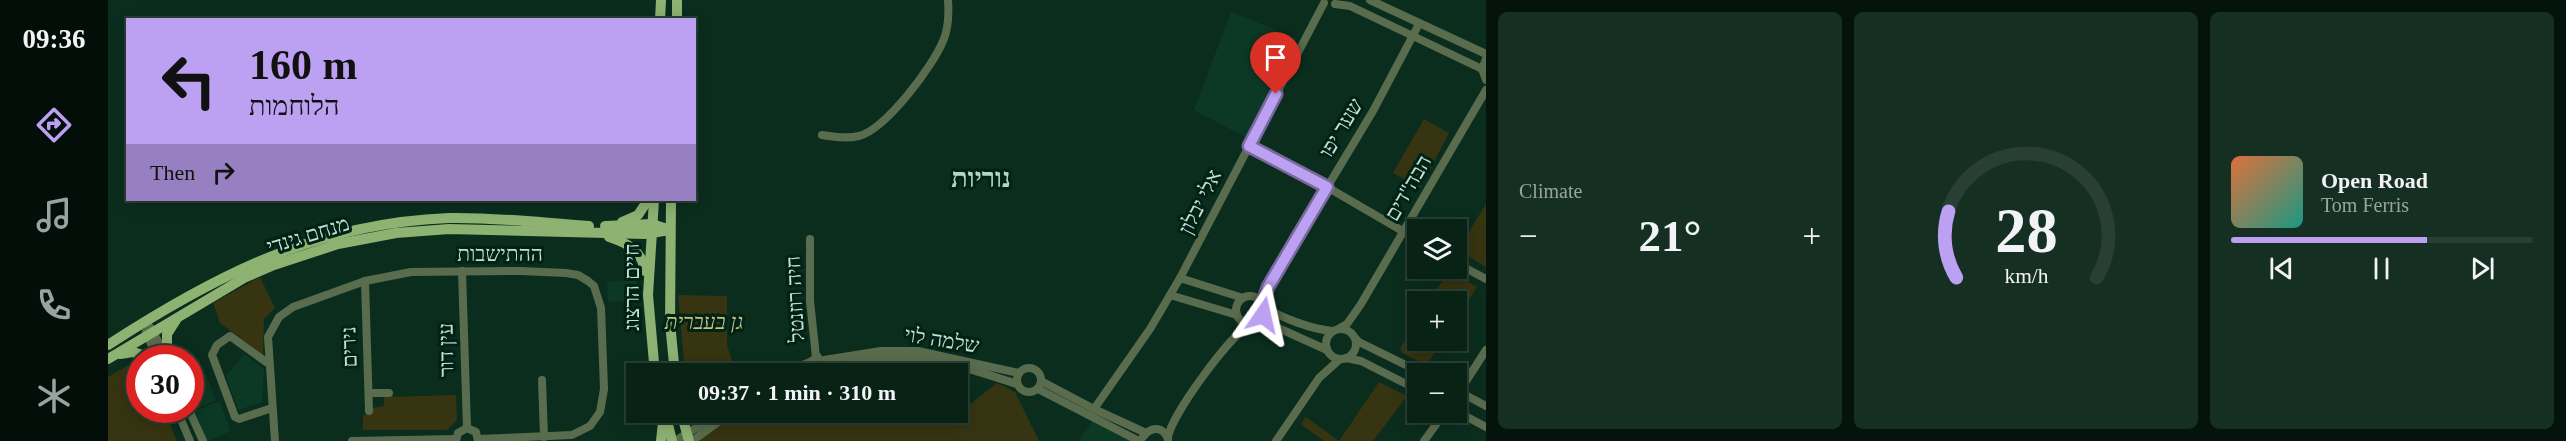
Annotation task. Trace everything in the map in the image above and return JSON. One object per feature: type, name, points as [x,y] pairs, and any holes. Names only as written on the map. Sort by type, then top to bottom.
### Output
[{"type":"main road","points":[[660,18],[661,0]]},
{"type":"main road","points":[[677,0],[677,18]]},
{"type":"main road","points":[[601,230],[634,218],[647,201]]},
{"type":"main road","name":"חיים הרצוג","points":[[654,201],[648,295],[654,363]]},
{"type":"main road","name":"חיים הרצוג","points":[[671,201],[670,323],[674,363]]},
{"type":"main road","name":"מנחם גינדי","points":[[108,345],[145,321],[254,262],[315,240],[355,230],[394,223],[464,218],[601,230]]},
{"type":"main road","name":"מנחם גינדי","points":[[111,357],[257,272],[328,247],[386,235],[464,228],[670,230]]},
{"type":"main road","points":[[601,230],[637,251],[644,262],[648,295]]},
{"type":"main road","points":[[167,345],[167,334],[175,321],[185,312]]},
{"type":"main road","points":[[111,357],[126,354]]},
{"type":"main road","points":[[661,441],[664,423]]},
{"type":"main road","points":[[668,423],[674,441]]},
{"type":"main road","points":[[685,423],[689,439]]},
{"type":"street","points":[[822,135],[860,136],[874,128],[905,97],[921,79],[944,39],[948,27],[948,0]]},
{"type":"street","points":[[1370,0],[1486,54]]},
{"type":"street","points":[[1322,2],[1338,2],[1350,6],[1482,69]]},
{"type":"street","name":"אלי יבלון","points":[[1094,409],[1150,329],[1180,278],[1322,2]]},
{"type":"street","name":"שער יפו","points":[[1263,304],[1272,279],[1419,24]]},
{"type":"street","points":[[1486,59],[1482,69],[1486,80]]},
{"type":"street","name":"הבה\"דים","points":[[1336,330],[1347,324],[1361,304],[1486,90]]},
{"type":"street","points":[[1249,146],[1327,187],[1407,234]]},
{"type":"street","name":"חיה רוזנטל","points":[[810,238],[810,301],[819,363]]},
{"type":"street","points":[[1467,268],[1486,279]]},
{"type":"street","name":"ההתישבות","points":[[275,441],[268,337],[279,317],[292,306],[365,281],[411,272],[578,275],[594,286],[599,297],[604,389],[600,412],[590,426],[572,435],[478,440]]},
{"type":"street","name":"עין דור","points":[[462,272],[467,428]]},
{"type":"street","points":[[1180,278],[1243,298],[1252,296],[1271,310],[1315,328],[1347,330],[1359,342],[1407,366]]},
{"type":"street","name":"שער יפו","points":[[1252,296],[1259,293],[1272,279]]},
{"type":"street","name":"נירים","points":[[365,281],[369,411]]},
{"type":"street","points":[[1170,295],[1238,315],[1241,320],[1276,327],[1328,352],[1360,361],[1407,384]]},
{"type":"street","points":[[1169,440],[1170,427],[1224,349],[1236,327],[1237,305],[1243,298]]},
{"type":"street","points":[[1224,349],[1263,315],[1263,304]]},
{"type":"street","name":"הבה\"דים","points":[[1354,337],[1361,304]]},
{"type":"street","points":[[145,321],[153,345]]},
{"type":"street","points":[[1276,441],[1319,378],[1328,352],[1326,341],[1336,330]]},
{"type":"street","points":[[150,333],[158,345]]},
{"type":"street","points":[[269,364],[230,336],[217,345],[212,355],[235,417],[239,419],[272,408]]},
{"type":"street","points":[[1319,378],[1355,349],[1354,337]]},
{"type":"street","points":[[1467,380],[1486,350]]},
{"type":"street","name":"שלמה לוי","points":[[824,363],[881,351],[918,351],[1019,373]]},
{"type":"street","name":"שלמה לוי","points":[[833,363],[906,358],[937,363]]},
{"type":"street","points":[[1026,368],[1033,369],[1039,374],[1040,385],[1026,393],[1017,384],[1019,373],[1026,368]]},
{"type":"street","name":"שלמה לוי","points":[[968,369],[1017,384]]},
{"type":"street","points":[[542,380],[543,436]]},
{"type":"street","points":[[1040,385],[1146,433]]},
{"type":"street","points":[[1040,385],[1141,441],[1146,433],[1156,429],[1181,410]]},
{"type":"street","points":[[369,393],[389,393]]},
{"type":"street","points":[[1467,395],[1486,406]]},
{"type":"street","points":[[1467,417],[1486,427]]},
{"type":"street","points":[[182,423],[190,441]]},
{"type":"street","points":[[195,423],[203,441]]},
{"type":"street","points":[[689,439],[708,423]]},
{"type":"street","points":[[674,441],[689,439],[714,423]]},
{"type":"street","points":[[1424,441],[1437,423]]},
{"type":"street","points":[[352,441],[456,440],[458,433],[467,428],[473,430],[478,440]]},
{"type":"street","points":[[1156,429],[1164,432],[1169,440]]},
{"type":"shaded area","points":[[1231,12],[1297,38],[1245,137],[1194,110]]},
{"type":"shaded area","points":[[637,280],[638,300],[608,302],[607,282]]},
{"type":"shaded area","points":[[244,354],[264,369],[262,402],[238,410],[226,376]]},
{"type":"shaded area","points":[[206,375],[216,400],[204,405],[204,376]]},
{"type":"shaded area","points":[[219,401],[231,431],[207,441],[200,423],[204,423],[204,407]]},
{"type":"shaded area","points":[[1094,419],[1133,441],[1078,441]]},
{"type":"green space","points":[[1424,119],[1449,133],[1420,188],[1393,173]]},
{"type":"green space","points":[[1486,204],[1486,267],[1467,255],[1467,235]]},
{"type":"green space","points":[[260,277],[275,308],[264,319],[263,355],[220,323],[213,303]]},
{"type":"green space","points":[[1444,279],[1463,279],[1477,287],[1467,303],[1467,291],[1436,291]]},
{"type":"green space","name":"גן בעברית","points":[[678,295],[727,296],[727,345],[733,363],[684,363]]},
{"type":"green space","points":[[1407,336],[1407,351],[1436,351],[1428,363],[1423,363],[1402,353],[1400,348]]},
{"type":"green space","points":[[126,366],[126,423],[169,423],[177,441],[108,441],[108,377]]},
{"type":"green space","points":[[1379,382],[1407,396],[1373,441],[1339,441]]},
{"type":"green space","points":[[997,383],[1015,392],[1039,441],[701,441],[692,423],[968,423],[969,405]]},
{"type":"green space","points":[[456,395],[457,420],[447,430],[363,430],[363,415],[372,415],[372,408],[384,406],[384,397]]},
{"type":"green space","points":[[1306,417],[1339,441],[1324,441],[1301,424]]},
{"type":"district","name":"נוריות","points":[[981,178]]},
{"type":"route","points":[[1263,315],[1262,304],[1268,287],[1327,187],[1249,146],[1276,94]]}]
